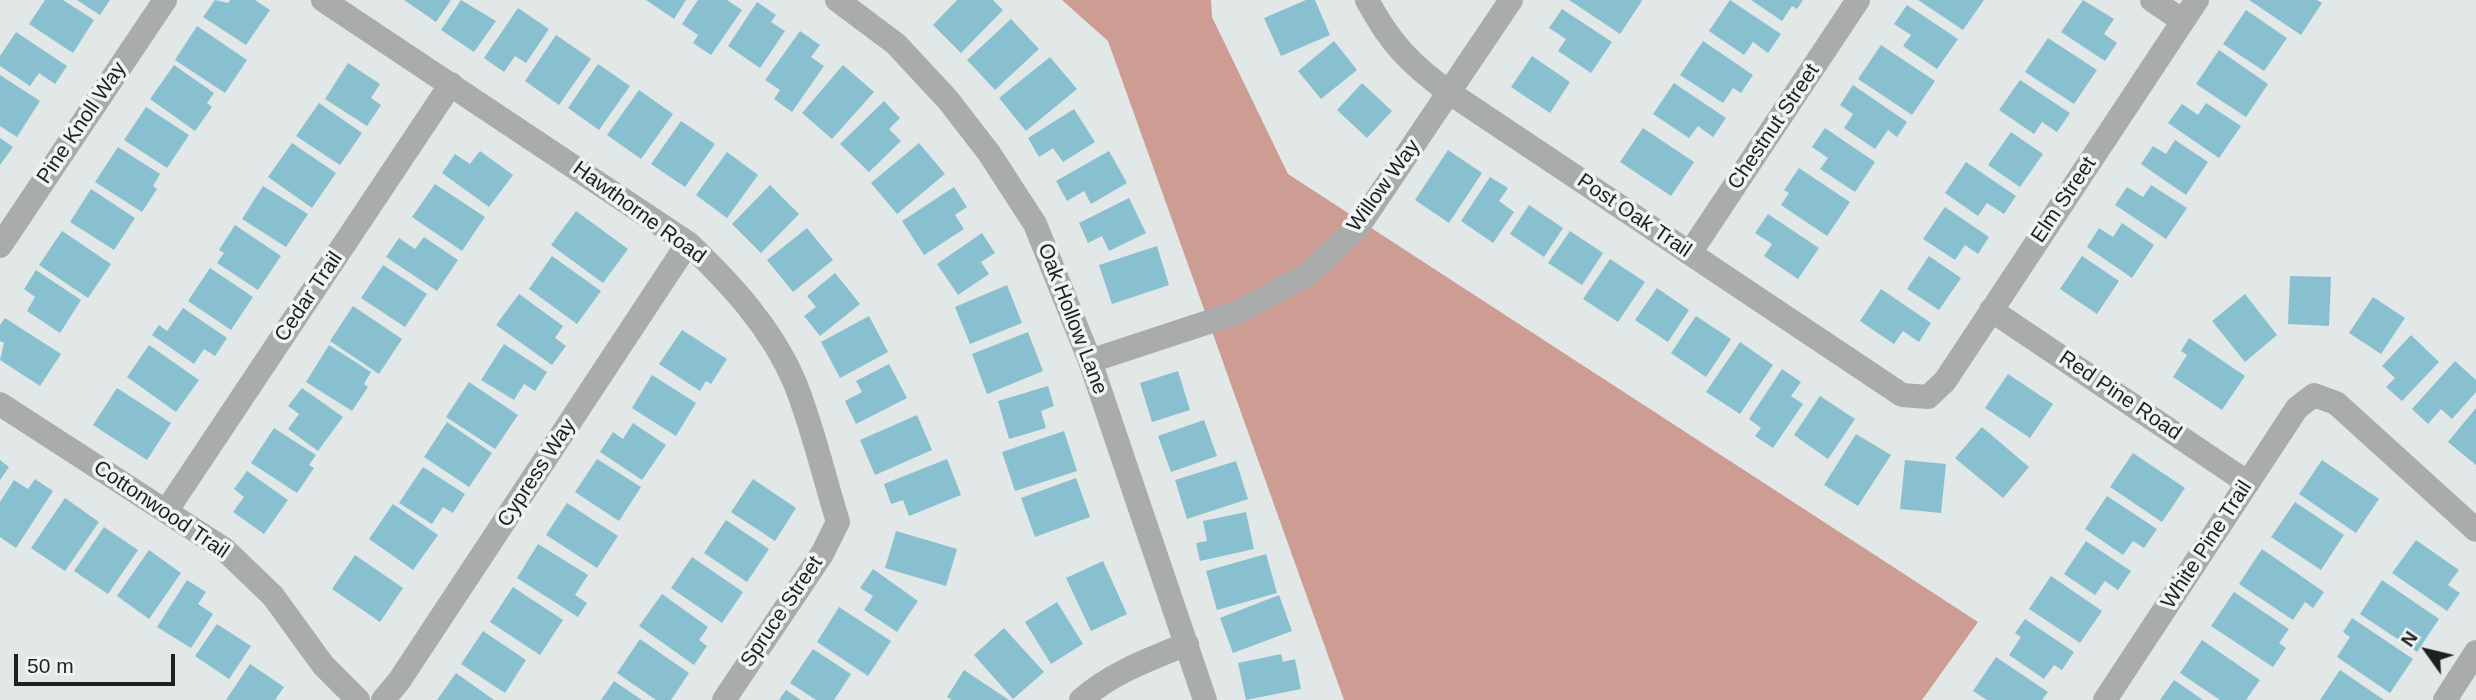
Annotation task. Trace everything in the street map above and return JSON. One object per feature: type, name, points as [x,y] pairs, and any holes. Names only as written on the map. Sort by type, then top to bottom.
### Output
[{"type":"street","name":"Pine Knoll Way","points":[[0,246],[165,0]]},
{"type":"street","name":"Hawthorne Road","points":[[323,0],[688,243],[731,285],[768,335],[795,383],[838,523]]},
{"type":"street","name":"Oak Hollow Lane","points":[[837,0],[896,44],[948,100],[989,153],[1035,224],[1090,360],[1205,700]]},
{"type":"street","name":"Post Oak Trail","points":[[1367,0],[1385,34],[1418,70],[1450,93],[1902,396],[1928,397]]},
{"type":"street","name":"Willow Way","points":[[1090,360],[1236,313],[1307,275],[1358,227],[1511,0]]},
{"type":"street","name":"Chestnut Street","points":[[1690,253],[1858,0]]},
{"type":"street","points":[[2152,0],[2183,21]]},
{"type":"street","name":"Elm Street","points":[[1928,397],[1945,381],[2197,0]]},
{"type":"street","name":"Cedar Trail","points":[[167,510],[451,84]]},
{"type":"street","name":"Cypress Way","points":[[383,700],[400,681],[688,243]]},
{"type":"street","name":"Red Pine Road","points":[[1991,310],[2248,483]]},
{"type":"street","name":"White Pine Trail","points":[[2105,700],[2297,408],[2314,395],[2336,403],[2476,530]]},
{"type":"street","name":"Cottonwood Trail","points":[[0,404],[225,549],[273,596],[323,665],[358,700]]},
{"type":"street","name":"Spruce Street","points":[[724,700],[822,554],[838,523]]},
{"type":"street","points":[[1081,700],[1093,689],[1127,669],[1187,644]]},
{"type":"street","points":[[2445,700],[2476,652]]},
{"type":"shaded area","points":[[1062,0],[1211,0],[1212,17],[1288,174],[1978,622],[1922,700],[1344,700],[1108,41]]},
{"type":"building","points":[[45,0],[63,0],[94,20],[73,53],[29,24]]},
{"type":"building","points":[[77,0],[110,0],[100,15]]},
{"type":"building","points":[[215,0],[228,3],[230,0],[255,0],[270,10],[246,45],[203,17]]},
{"type":"building","points":[[404,0],[451,0],[436,22]]},
{"type":"building","points":[[461,0],[496,21],[474,52],[441,30]]},
{"type":"building","points":[[646,0],[686,0],[674,19]]},
{"type":"building","points":[[698,0],[727,0],[742,10],[711,55],[693,43],[698,35],[682,24]]},
{"type":"building","points":[[957,0],[993,0],[1003,10],[961,53],[933,25]]},
{"type":"building","points":[[1306,0],[1315,0],[1330,35],[1281,56],[1264,18]]},
{"type":"building","points":[[1569,0],[1640,0],[1642,1],[1620,34]]},
{"type":"building","points":[[1730,0],[1781,34],[1768,53],[1753,42],[1744,55],[1709,31]]},
{"type":"building","points":[[1751,0],[1803,0],[1797,9],[1792,6],[1782,21]]},
{"type":"building","points":[[1918,0],[1984,0],[1963,30]]},
{"type":"building","points":[[2083,0],[2114,19],[2104,34],[2117,43],[2105,61],[2061,32]]},
{"type":"building","points":[[2249,0],[2317,0],[2322,3],[2301,35]]},
{"type":"building","points":[[757,2],[776,15],[771,22],[785,31],[760,68],[728,46]]},
{"type":"building","points":[[1907,5],[1958,39],[1937,69],[1903,46],[1911,35],[1894,24]]},
{"type":"building","points":[[518,8],[549,29],[526,63],[515,56],[504,72],[484,58]]},
{"type":"building","points":[[1562,9],[1612,42],[1591,73],[1558,51],[1566,39],[1549,28]]},
{"type":"building","points":[[2246,10],[2287,38],[2264,71],[2223,44]]},
{"type":"building","points":[[1011,19],[1039,49],[995,90],[967,60]]},
{"type":"building","points":[[197,26],[247,60],[225,93],[175,60]]},
{"type":"building","points":[[800,31],[820,45],[811,57],[824,66],[792,112],[774,99],[780,90],[765,80]]},
{"type":"building","points":[[16,32],[67,66],[55,84],[39,73],[30,86],[0,66],[0,56]]},
{"type":"building","points":[[556,35],[591,59],[559,105],[525,81]]},
{"type":"building","points":[[2048,38],[2097,70],[2074,104],[2025,72]]},
{"type":"building","points":[[1334,41],[1357,70],[1321,99],[1298,71]]},
{"type":"building","points":[[1703,41],[1753,75],[1741,93],[1733,88],[1723,103],[1680,75]]},
{"type":"building","points":[[1881,45],[1935,81],[1912,115],[1858,79]]},
{"type":"building","points":[[2219,50],[2268,84],[2246,117],[2196,84]]},
{"type":"building","points":[[1532,56],[1570,82],[1550,113],[1511,87]]},
{"type":"building","points":[[1050,57],[1077,89],[1026,131],[999,98]]},
{"type":"building","points":[[348,63],[380,84],[371,98],[381,105],[367,126],[325,99]]},
{"type":"building","points":[[598,64],[630,86],[599,130],[568,108]]},
{"type":"building","points":[[174,65],[214,93],[207,103],[212,107],[195,131],[150,99]]},
{"type":"building","points":[[843,65],[874,92],[832,139],[802,113]]},
{"type":"building","points":[[0,75],[40,101],[17,137],[0,126]]},
{"type":"building","points":[[2020,80],[2070,113],[2057,132],[2042,122],[2034,134],[1999,110]]},
{"type":"building","points":[[1362,83],[1392,111],[1367,138],[1337,110]]},
{"type":"building","points":[[1674,83],[1726,118],[1713,137],[1698,126],[1689,138],[1653,114]]},
{"type":"building","points":[[1853,85],[1907,122],[1897,137],[1888,130],[1875,149],[1844,128],[1853,114],[1840,105]]},
{"type":"building","points":[[639,90],[673,114],[641,159],[607,135]]},
{"type":"building","points":[[884,101],[900,118],[889,129],[901,141],[869,172],[840,144]]},
{"type":"building","points":[[319,103],[362,133],[340,165],[296,136]]},
{"type":"building","points":[[2206,103],[2241,126],[2219,158],[2168,123],[2182,104],[2198,115]]},
{"type":"building","points":[[146,107],[189,135],[167,168],[124,140]]},
{"type":"building","points":[[1074,109],[1095,142],[1063,162],[1053,148],[1039,157],[1028,138]]},
{"type":"building","points":[[681,121],[715,144],[685,187],[651,164]]},
{"type":"building","points":[[1643,128],[1694,162],[1671,196],[1620,162]]},
{"type":"building","points":[[1825,128],[1875,162],[1855,192],[1820,169],[1828,158],[1812,147]]},
{"type":"building","points":[[2011,132],[2043,154],[2020,187],[1988,165]]},
{"type":"building","points":[[0,138],[13,147],[0,165]]},
{"type":"building","points":[[2175,140],[2208,162],[2186,195],[2141,164],[2153,146],[2166,154]]},
{"type":"building","points":[[292,143],[336,173],[312,208],[268,177]]},
{"type":"building","points":[[919,143],[945,174],[897,214],[871,183]]},
{"type":"building","points":[[118,147],[160,174],[153,186],[157,189],[142,212],[95,182]]},
{"type":"building","points":[[1448,150],[1482,173],[1449,223],[1415,200]]},
{"type":"building","points":[[480,151],[513,175],[489,207],[442,173],[455,154],[470,164]]},
{"type":"building","points":[[1109,151],[1127,183],[1091,204],[1084,191],[1067,201],[1056,181]]},
{"type":"building","points":[[727,152],[758,175],[727,218],[696,195]]},
{"type":"building","points":[[1966,162],[2016,196],[2004,214],[1987,203],[1978,216],[1945,193]]},
{"type":"building","points":[[1799,168],[1850,202],[1827,236],[1781,205],[1789,193],[1784,190]]},
{"type":"building","points":[[1490,177],[1508,188],[1499,201],[1514,212],[1493,243],[1461,221]]},
{"type":"building","points":[[435,184],[485,217],[462,251],[412,217]]},
{"type":"building","points":[[770,185],[799,214],[761,253],[732,224]]},
{"type":"building","points":[[2151,185],[2187,208],[2166,239],[2115,205],[2127,187],[2143,197]]},
{"type":"building","points":[[263,186],[308,214],[286,247],[242,219]]},
{"type":"building","points":[[954,187],[967,207],[955,215],[964,229],[924,255],[902,221]]},
{"type":"building","points":[[91,189],[135,218],[114,250],[70,222]]},
{"type":"building","points":[[1129,198],[1146,233],[1109,251],[1102,236],[1088,243],[1079,223]]},
{"type":"building","points":[[1529,205],[1563,228],[1544,257],[1510,234]]},
{"type":"building","points":[[1945,207],[1989,237],[1978,254],[1965,245],[1955,260],[1923,239]]},
{"type":"building","points":[[576,211],[628,249],[603,283],[551,245]]},
{"type":"building","points":[[1768,214],[1819,248],[1798,279],[1764,256],[1772,244],[1755,233]]},
{"type":"building","points":[[2122,223],[2154,245],[2132,278],[2087,247],[2099,228],[2113,237]]},
{"type":"building","points":[[235,225],[281,256],[258,290],[217,263],[224,253],[219,250]]},
{"type":"building","points":[[807,228],[833,260],[793,292],[767,260]]},
{"type":"building","points":[[62,231],[111,264],[88,298],[39,265]]},
{"type":"building","points":[[1570,231],[1603,253],[1582,285],[1548,263]]},
{"type":"building","points":[[982,233],[995,253],[981,262],[989,274],[958,295],[937,264]]},
{"type":"building","points":[[424,237],[458,260],[437,291],[386,257],[399,238],[415,249]]},
{"type":"building","points":[[1157,246],[1169,285],[1112,304],[1099,265]]},
{"type":"building","points":[[552,256],[601,291],[577,324],[529,289]]},
{"type":"building","points":[[1929,256],[1961,278],[1939,310],[1907,289]]},
{"type":"building","points":[[2082,256],[2119,281],[2097,314],[2060,289]]},
{"type":"building","points":[[1610,259],[1645,282],[1618,322],[1583,299]]},
{"type":"building","points":[[383,265],[427,294],[405,327],[361,298]]},
{"type":"building","points":[[210,268],[253,297],[231,330],[188,301]]},
{"type":"building","points":[[36,270],[81,300],[60,333],[27,311],[35,297],[24,289]]},
{"type":"building","points":[[835,273],[860,304],[820,336],[804,316],[816,307],[807,296]]},
{"type":"building","points":[[2290,276],[2331,277],[2329,326],[2288,324]]},
{"type":"building","points":[[1007,285],[1022,323],[970,344],[955,307]]},
{"type":"building","points":[[1657,288],[1689,310],[1668,342],[1635,320]]},
{"type":"building","points":[[1881,289],[1931,323],[1919,342],[1903,331],[1894,344],[1860,321]]},
{"type":"building","points":[[519,294],[563,326],[555,338],[566,346],[552,365],[496,325]]},
{"type":"building","points":[[2245,294],[2277,335],[2245,362],[2212,321]]},
{"type":"building","points":[[2373,297],[2405,318],[2381,354],[2349,333]]},
{"type":"building","points":[[353,306],[402,339],[379,374],[330,341]]},
{"type":"building","points":[[183,308],[227,338],[215,356],[204,349],[194,364],[152,335],[159,325],[167,331]]},
{"type":"building","points":[[869,316],[888,352],[840,378],[821,342]]},
{"type":"building","points":[[1696,316],[1731,339],[1706,377],[1671,353]]},
{"type":"building","points":[[5,318],[61,354],[40,386],[0,360],[4,343],[0,341],[0,325]]},
{"type":"building","points":[[682,330],[727,359],[711,384],[706,381],[700,391],[659,364]]},
{"type":"building","points":[[1028,332],[1043,371],[987,394],[972,354]]},
{"type":"building","points":[[2411,335],[2439,362],[2402,401],[2386,387],[2395,378],[2382,366]]},
{"type":"building","points":[[2189,338],[2245,376],[2222,410],[2173,377],[2187,355],[2181,351]]},
{"type":"building","points":[[1740,342],[1773,365],[1740,414],[1706,392]]},
{"type":"building","points":[[504,344],[547,372],[535,391],[524,384],[514,400],[481,380]]},
{"type":"building","points":[[149,345],[199,380],[176,412],[127,377]]},
{"type":"building","points":[[329,345],[371,372],[364,384],[368,387],[352,411],[306,382]]},
{"type":"building","points":[[2455,361],[2476,380],[2476,392],[2452,419],[2441,409],[2428,424],[2412,409]]},
{"type":"building","points":[[889,364],[907,398],[856,424],[845,401],[862,392],[856,381]]},
{"type":"building","points":[[1782,369],[1801,382],[1791,396],[1803,404],[1773,448],[1755,436],[1761,428],[1749,419]]},
{"type":"building","points":[[1178,371],[1190,410],[1152,422],[1140,383]]},
{"type":"building","points":[[2008,374],[2053,404],[2030,438],[1985,408]]},
{"type":"building","points":[[652,375],[696,403],[676,436],[632,408]]},
{"type":"building","points":[[469,382],[518,415],[495,449],[446,417]]},
{"type":"building","points":[[1048,386],[1054,406],[1041,411],[1046,428],[1009,439],[998,401]]},
{"type":"building","points":[[117,388],[171,423],[147,460],[93,425]]},
{"type":"building","points":[[302,388],[343,417],[318,451],[288,429],[299,414],[288,406]]},
{"type":"building","points":[[1820,396],[1855,419],[1828,459],[1794,435]]},
{"type":"building","points":[[2476,408],[2476,465],[2448,442]]},
{"type":"building","points":[[917,415],[932,450],[875,475],[860,440]]},
{"type":"building","points":[[1204,420],[1217,456],[1171,472],[1158,436]]},
{"type":"building","points":[[447,422],[492,453],[469,487],[424,457]]},
{"type":"building","points":[[633,423],[666,445],[642,480],[600,452],[613,432],[623,439]]},
{"type":"building","points":[[1982,427],[2029,467],[2003,498],[1955,458]]},
{"type":"building","points":[[274,428],[316,455],[309,465],[314,468],[297,493],[251,463]]},
{"type":"building","points":[[1064,431],[1077,471],[1015,491],[1002,452]]},
{"type":"building","points":[[1856,434],[1891,455],[1858,506],[1824,485]]},
{"type":"building","points":[[2133,453],[2185,488],[2162,522],[2110,487]]},
{"type":"building","points":[[597,459],[641,487],[619,521],[575,492]]},
{"type":"building","points":[[947,459],[961,495],[909,516],[903,500],[891,504],[884,484]]},
{"type":"building","points":[[0,460],[9,467],[0,480]]},
{"type":"building","points":[[1905,460],[1946,464],[1941,513],[1900,509]]},
{"type":"building","points":[[2322,460],[2379,499],[2356,533],[2299,494]]},
{"type":"building","points":[[1236,461],[1248,499],[1187,519],[1175,480]]},
{"type":"building","points":[[423,467],[465,494],[453,513],[443,507],[432,524],[399,503]]},
{"type":"building","points":[[247,471],[288,500],[264,534],[233,512],[244,497],[234,489]]},
{"type":"building","points":[[1076,478],[1090,517],[1035,537],[1021,498]]},
{"type":"building","points":[[35,479],[53,491],[16,548],[0,537],[0,502],[14,480],[28,489]]},
{"type":"building","points":[[753,479],[796,508],[775,541],[731,512]]},
{"type":"building","points":[[2107,496],[2157,529],[2144,548],[2133,541],[2123,555],[2085,529]]},
{"type":"building","points":[[65,498],[99,522],[65,571],[31,548]]},
{"type":"building","points":[[2295,502],[2344,535],[2321,570],[2271,537]]},
{"type":"building","points":[[567,503],[618,536],[597,568],[546,535]]},
{"type":"building","points":[[393,504],[438,535],[413,570],[369,539]]},
{"type":"building","points":[[1246,512],[1254,549],[1200,561],[1196,543],[1207,541],[1203,521]]},
{"type":"building","points":[[726,520],[769,549],[747,582],[704,553]]},
{"type":"building","points":[[104,527],[138,550],[108,594],[74,571]]},
{"type":"building","points":[[896,531],[957,549],[946,586],[885,568]]},
{"type":"building","points":[[2416,540],[2459,570],[2448,585],[2460,593],[2447,611],[2392,573]]},
{"type":"building","points":[[2086,541],[2131,571],[2118,590],[2105,581],[2095,595],[2064,574]]},
{"type":"building","points":[[538,544],[588,575],[575,595],[587,603],[578,617],[517,578]]},
{"type":"building","points":[[2262,549],[2324,592],[2313,608],[2305,602],[2293,620],[2239,584]]},
{"type":"building","points":[[149,550],[181,573],[149,619],[117,596]]},
{"type":"building","points":[[1266,554],[1277,593],[1217,610],[1206,571]]},
{"type":"building","points":[[355,555],[403,588],[380,622],[332,589]]},
{"type":"building","points":[[692,557],[743,592],[722,623],[671,588]]},
{"type":"building","points":[[1103,561],[1127,614],[1091,631],[1066,578]]},
{"type":"building","points":[[873,569],[918,601],[897,632],[864,610],[873,596],[860,588]]},
{"type":"building","points":[[2051,576],[2102,611],[2080,643],[2029,609]]},
{"type":"building","points":[[187,580],[206,592],[198,604],[213,614],[191,648],[157,627]]},
{"type":"building","points":[[2382,580],[2439,619],[2417,652],[2360,614]]},
{"type":"building","points":[[513,587],[563,620],[540,655],[490,622]]},
{"type":"building","points":[[2234,592],[2289,629],[2279,643],[2286,648],[2273,667],[2211,626]]},
{"type":"building","points":[[662,594],[708,627],[699,640],[707,646],[694,665],[639,626]]},
{"type":"building","points":[[1279,595],[1292,631],[1233,653],[1220,618]]},
{"type":"building","points":[[1057,602],[1083,644],[1051,664],[1025,622]]},
{"type":"building","points":[[839,607],[891,641],[868,676],[817,642]]},
{"type":"building","points":[[2352,618],[2413,659],[2390,693],[2337,657],[2350,637],[2343,632]]},
{"type":"building","points":[[2025,619],[2074,652],[2062,670],[2054,665],[2044,679],[2009,655],[2021,637],[2015,633]]},
{"type":"building","points":[[217,624],[251,646],[229,679],[195,656]]},
{"type":"building","points":[[1004,628],[1044,672],[1013,699],[974,655]]},
{"type":"building","points":[[483,631],[526,660],[505,693],[461,664]]},
{"type":"building","points":[[640,639],[689,673],[671,700],[656,700],[617,673]]},
{"type":"building","points":[[2202,640],[2260,680],[2246,700],[2220,700],[2180,673]]},
{"type":"building","points":[[813,649],[851,674],[834,700],[816,700],[790,683]]},
{"type":"building","points":[[1281,654],[1283,662],[1295,659],[1301,689],[1246,700],[1238,663]]},
{"type":"building","points":[[1996,657],[2048,692],[2042,700],[1987,700],[1973,691]]},
{"type":"building","points":[[250,664],[284,687],[275,700],[226,700]]},
{"type":"building","points":[[964,670],[1009,700],[952,700],[947,697]]},
{"type":"building","points":[[2340,670],[2384,700],[2320,700]]},
{"type":"building","points":[[456,673],[494,700],[437,700]]},
{"type":"building","points":[[2174,680],[2203,700],[2160,700]]},
{"type":"building","points":[[614,681],[642,700],[601,700]]},
{"type":"building","points":[[786,690],[801,700],[779,700]]}]
